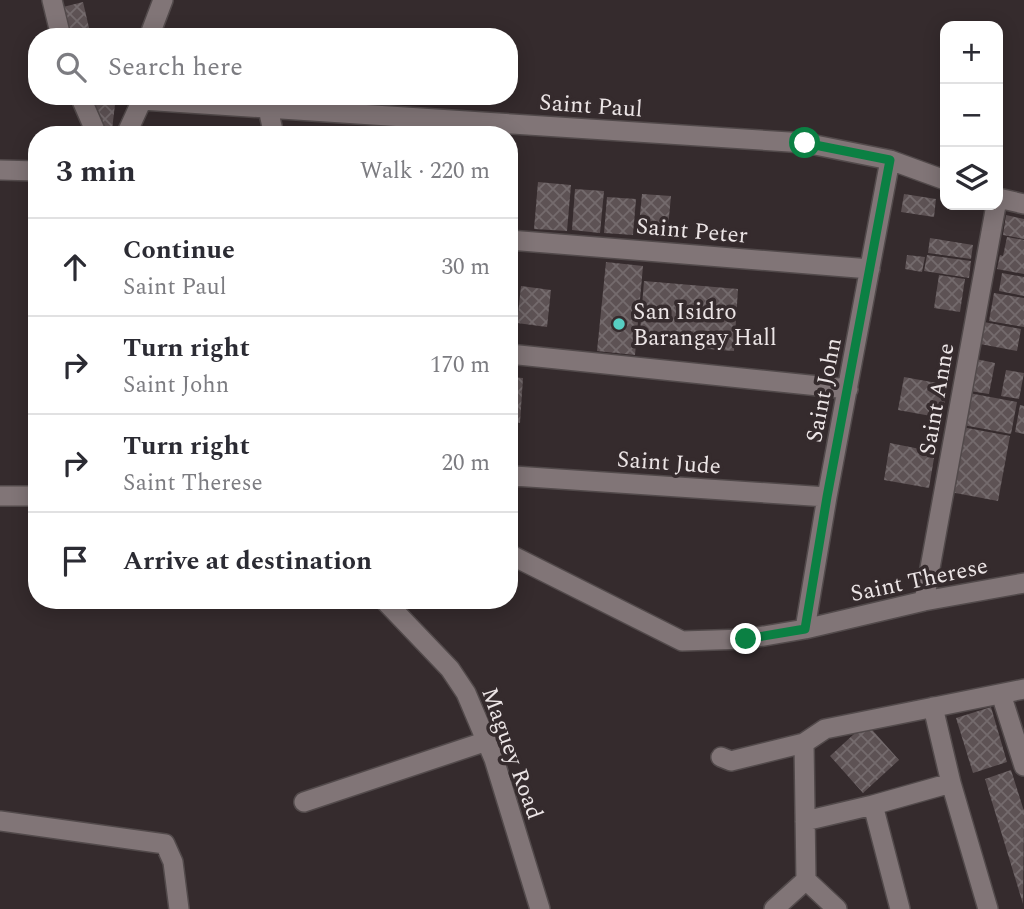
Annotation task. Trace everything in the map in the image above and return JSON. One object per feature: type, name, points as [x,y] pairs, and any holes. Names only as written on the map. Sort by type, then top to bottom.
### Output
[{"type":"street","points":[[52,0],[59,28]]},
{"type":"street","points":[[152,28],[163,0]]},
{"type":"street","points":[[84,105],[93,126]]},
{"type":"street","name":"Saint Paul","points":[[130,126],[139,105]]},
{"type":"street","name":"Saint Paul","points":[[222,105],[805,143],[890,160],[940,178]]},
{"type":"street","points":[[268,109],[272,126]]},
{"type":"street","name":"Saint John","points":[[805,629],[890,160]]},
{"type":"street","points":[[0,170],[28,171]]},
{"type":"street","points":[[1003,199],[1024,204]]},
{"type":"street","name":"Saint Anne","points":[[924,601],[995,210]]},
{"type":"street","name":"Saint Peter","points":[[518,241],[870,269]]},
{"type":"street","points":[[518,355],[848,389]]},
{"type":"street","name":"Saint Jude","points":[[518,476],[827,497]]},
{"type":"street","points":[[0,496],[28,496]]},
{"type":"street","name":"Saint Therese","points":[[518,559],[682,641],[746,639],[805,629],[924,601],[1024,583]]},
{"type":"street","name":"Maguey Road","points":[[393,609],[450,668],[466,693],[487,741],[540,909]]},
{"type":"street","points":[[721,757],[731,761],[804,743],[825,729],[1024,689]]},
{"type":"street","points":[[1002,694],[1024,766]]},
{"type":"street","points":[[933,707],[951,783],[988,909]]},
{"type":"street","points":[[304,802],[487,741]]},
{"type":"street","points":[[804,743],[806,880],[837,909]]},
{"type":"street","points":[[805,821],[951,783]]},
{"type":"street","points":[[873,805],[900,909]]},
{"type":"street","points":[[0,821],[165,844],[173,862],[179,909]]},
{"type":"street","points":[[774,909],[806,880]]},
{"type":"building","points":[[83,2],[89,28],[64,28],[59,8]]},
{"type":"building","points":[[88,105],[115,105],[112,126],[94,126]]},
{"type":"building","points":[[538,182],[571,185],[567,231],[534,229]]},
{"type":"building","points":[[575,189],[604,191],[600,233],[572,230]]},
{"type":"building","points":[[642,194],[671,196],[667,238],[638,235]]},
{"type":"building","points":[[904,194],[936,199],[934,217],[901,212]]},
{"type":"building","points":[[607,197],[636,199],[633,235],[604,233]]},
{"type":"building","points":[[1006,215],[1024,219],[1024,239],[1003,235]]},
{"type":"building","points":[[1007,237],[1024,240],[1024,274],[997,269]]},
{"type":"building","points":[[930,238],[973,245],[971,259],[928,253]]},
{"type":"building","points":[[907,255],[925,257],[922,272],[905,269]]},
{"type":"building","points":[[927,255],[971,261],[969,278],[924,271]]},
{"type":"building","name":"San Isidro Barangay Hall","points":[[606,262],[643,266],[635,355],[597,351]]},
{"type":"building","points":[[1002,273],[1024,277],[1024,296],[999,291]]},
{"type":"building","points":[[939,275],[965,279],[960,312],[934,308]]},
{"type":"building","points":[[644,281],[738,289],[734,351],[639,344]]},
{"type":"building","points":[[521,286],[551,290],[547,327],[518,323]]},
{"type":"building","points":[[994,293],[1024,298],[1024,327],[989,321]]},
{"type":"building","points":[[984,322],[1021,329],[1017,351],[980,344]]},
{"type":"building","points":[[976,359],[995,363],[989,394],[970,391]]},
{"type":"building","points":[[1006,370],[1024,373],[1019,399],[1001,396]]},
{"type":"building","points":[[904,377],[948,385],[942,418],[898,410]]},
{"type":"building","points":[[518,378],[523,378],[518,423]]},
{"type":"building","points":[[969,393],[1017,402],[1011,434],[963,425]]},
{"type":"building","points":[[1020,405],[1024,406],[1024,434],[1015,432]]},
{"type":"building","points":[[962,427],[1010,436],[998,501],[950,492]]},
{"type":"building","points":[[890,443],[935,452],[929,488],[884,480]]},
{"type":"building","points":[[991,707],[1007,762],[973,773],[956,718]]},
{"type":"building","points":[[866,723],[899,760],[863,793],[830,756]]},
{"type":"building","points":[[1011,770],[1024,811],[1023,904],[985,779]]},
{"type":"place","name":"San Isidro Barangay Hall","points":[[619,324]]},
{"type":"route","points":[[746,639],[805,629],[890,160],[805,143]]}]
